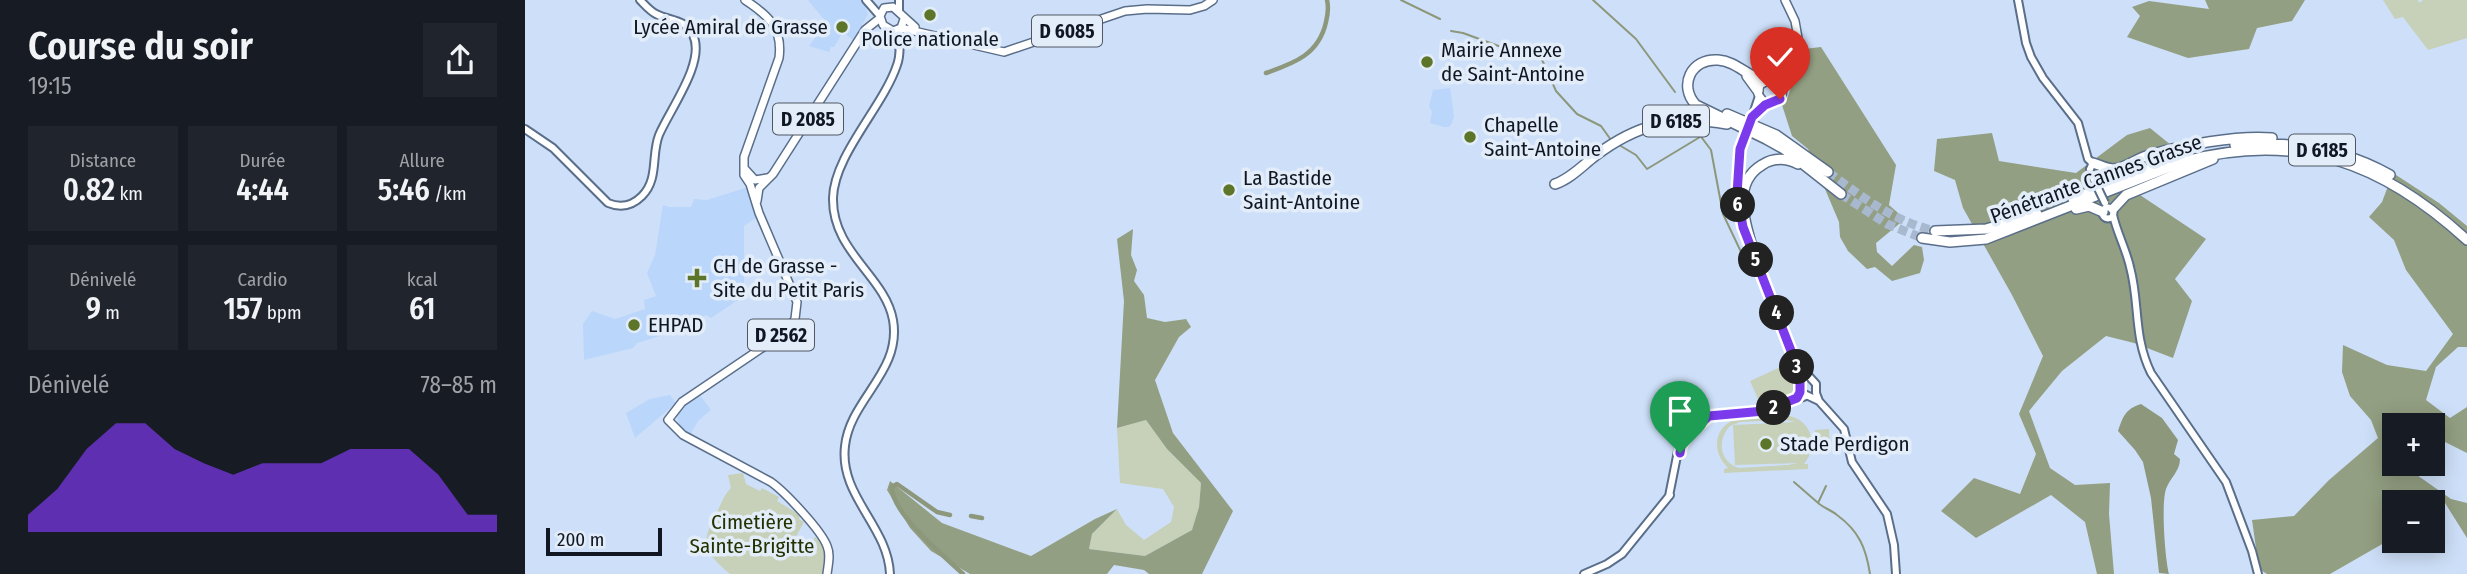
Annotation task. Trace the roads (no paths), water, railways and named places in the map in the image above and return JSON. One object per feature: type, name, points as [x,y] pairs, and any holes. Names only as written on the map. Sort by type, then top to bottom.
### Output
[{"type":"highway","name":"D 6185","points":[[1768,80],[1756,78],[1732,64],[1716,60],[1697,65],[1689,76],[1687,89],[1693,102],[1701,108],[1784,149],[1841,194]]},
{"type":"highway","points":[[1759,94],[1743,73],[1718,63],[1701,67],[1693,75],[1690,84],[1692,93],[1699,102],[1769,131],[1828,172]]},
{"type":"highway","name":"D 6185","points":[[1555,184],[1612,143],[1642,128],[1666,122],[1700,119],[1740,126]]},
{"type":"highway","points":[[2090,163],[2116,169],[2149,155],[2209,142],[2253,137],[2298,141],[2331,151]]},
{"type":"highway","name":"Pénétrante Cannes Grasse","points":[[1935,231],[1968,231],[2008,224],[2155,165],[2212,148],[2260,143],[2331,151],[2382,170],[2414,189],[2467,233]]},
{"type":"highway","points":[[2002,234],[2013,233],[2084,207],[2108,211],[2126,195],[2208,160],[2259,150]]},
{"type":"highway","name":"Pénétrante Cannes Grasse","points":[[1922,238],[1968,242],[2002,234],[2185,161],[2214,153],[2259,150],[2306,154],[2355,166],[2379,176],[2424,203],[2467,240]]},
{"type":"highway","name":"D 6185","points":[[1756,260],[1743,199],[1745,184],[1753,171],[1766,162],[1787,160],[1804,167],[1827,183]]},
{"type":"highway","points":[[1569,188],[1571,175]]},
{"type":"main road","points":[[525,129],[553,148],[608,203],[627,205],[643,195],[651,180],[659,136],[692,70],[696,45],[692,33],[684,24],[657,14],[640,0]]},
{"type":"main road","name":"D 2562","points":[[745,0],[772,21],[780,46],[779,58],[745,152],[743,166],[756,185],[757,207],[795,296],[797,311],[793,323],[783,334],[681,402],[673,419],[683,435],[771,482],[783,492],[825,542],[829,554],[827,574]]},
{"type":"main road","points":[[881,20],[887,7],[898,0],[904,19],[900,28],[899,61],[890,83],[842,165],[833,199],[843,239],[881,295],[893,321],[894,338],[887,365],[855,415],[844,449],[849,484],[882,539],[890,574]]},
{"type":"main road","name":"D 6085","points":[[900,28],[1004,52],[1125,12],[1147,9],[1190,10],[1213,0]]},
{"type":"main road","points":[[1752,117],[1768,103],[1775,103],[1780,99],[1799,34],[1785,0]]},
{"type":"main road","points":[[2018,0],[2031,57],[2043,78],[2078,123],[2093,178],[2116,226],[2131,268],[2138,338],[2147,363],[2226,482],[2258,574]]},
{"type":"main road","points":[[869,3],[899,10]]},
{"type":"main road","points":[[869,3],[900,39]]},
{"type":"main road","name":"D 6085","points":[[904,19],[921,31]]},
{"type":"main road","name":"D 2085","points":[[756,185],[773,174],[851,53],[881,20]]},
{"type":"main road","points":[[891,30],[900,28]]},
{"type":"main road","points":[[900,39],[910,29]]},
{"type":"main road","points":[[1791,62],[1782,73],[1768,80],[1759,94],[1743,139],[1737,170],[1738,205],[1743,227],[1806,395],[1819,401],[1844,429],[1852,462],[1887,514],[1894,545],[1896,574]]},
{"type":"main road","points":[[1768,80],[1779,83],[1782,89]]},
{"type":"main road","points":[[1759,94],[1768,103]]},
{"type":"main road","points":[[1584,574],[1622,554],[1669,496],[1675,485],[1681,446],[1687,436],[1709,416],[1764,411],[1806,395],[1817,384],[1809,378],[1785,335]]},
{"type":"main road","points":[[1800,382],[1809,378]]},
{"type":"waterway","points":[[1266,73],[1296,61],[1312,50],[1323,33],[1328,14],[1327,0]]},
{"type":"waterway","points":[[1401,0],[1440,19]]},
{"type":"waterway","points":[[1593,0],[1636,39],[1675,92]]},
{"type":"waterway","points":[[1451,31],[1504,48],[1539,53],[1556,91],[1577,114],[1601,126],[1611,140]]},
{"type":"waterway","points":[[1699,134],[1711,150],[1723,214],[1752,275]]},
{"type":"waterway","points":[[1619,145],[1636,155],[1647,169],[1700,137]]},
{"type":"waterway","points":[[1771,314],[1792,365]]},
{"type":"waterway","points":[[1794,482],[1817,502]]},
{"type":"waterway","points":[[950,515],[937,512],[897,484],[892,487],[894,497],[909,521],[963,574]]},
{"type":"waterway","points":[[1826,486],[1818,503],[1845,521],[1856,534],[1864,548],[1870,574]]},
{"type":"waterway","points":[[971,516],[982,518]]},
{"type":"tunnel","points":[[1828,172],[1892,215],[1935,231]]},
{"type":"tunnel","points":[[1841,194],[1887,224],[1922,238]]},
{"type":"place","name":"Police nationale","points":[[930,15]]},
{"type":"place","name":"Lycée Amiral de Grasse","points":[[842,27]]},
{"type":"place","name":"Mairie Annexe de Saint-Antoine","points":[[1427,62]]},
{"type":"place","name":"Chapelle Saint-Antoine","points":[[1470,137]]},
{"type":"place","name":"La Bastide Saint-Antoine","points":[[1229,190]]},
{"type":"place","name":"CH de Grasse - Site du Petit Paris","points":[[697,278]]},
{"type":"place","name":"EHPAD","points":[[634,325]]},
{"type":"place","name":"Stade Perdigon","points":[[1766,444]]},
{"type":"park label","name":"Cimetière Sainte-Brigitte","points":[[752,534]]}]
